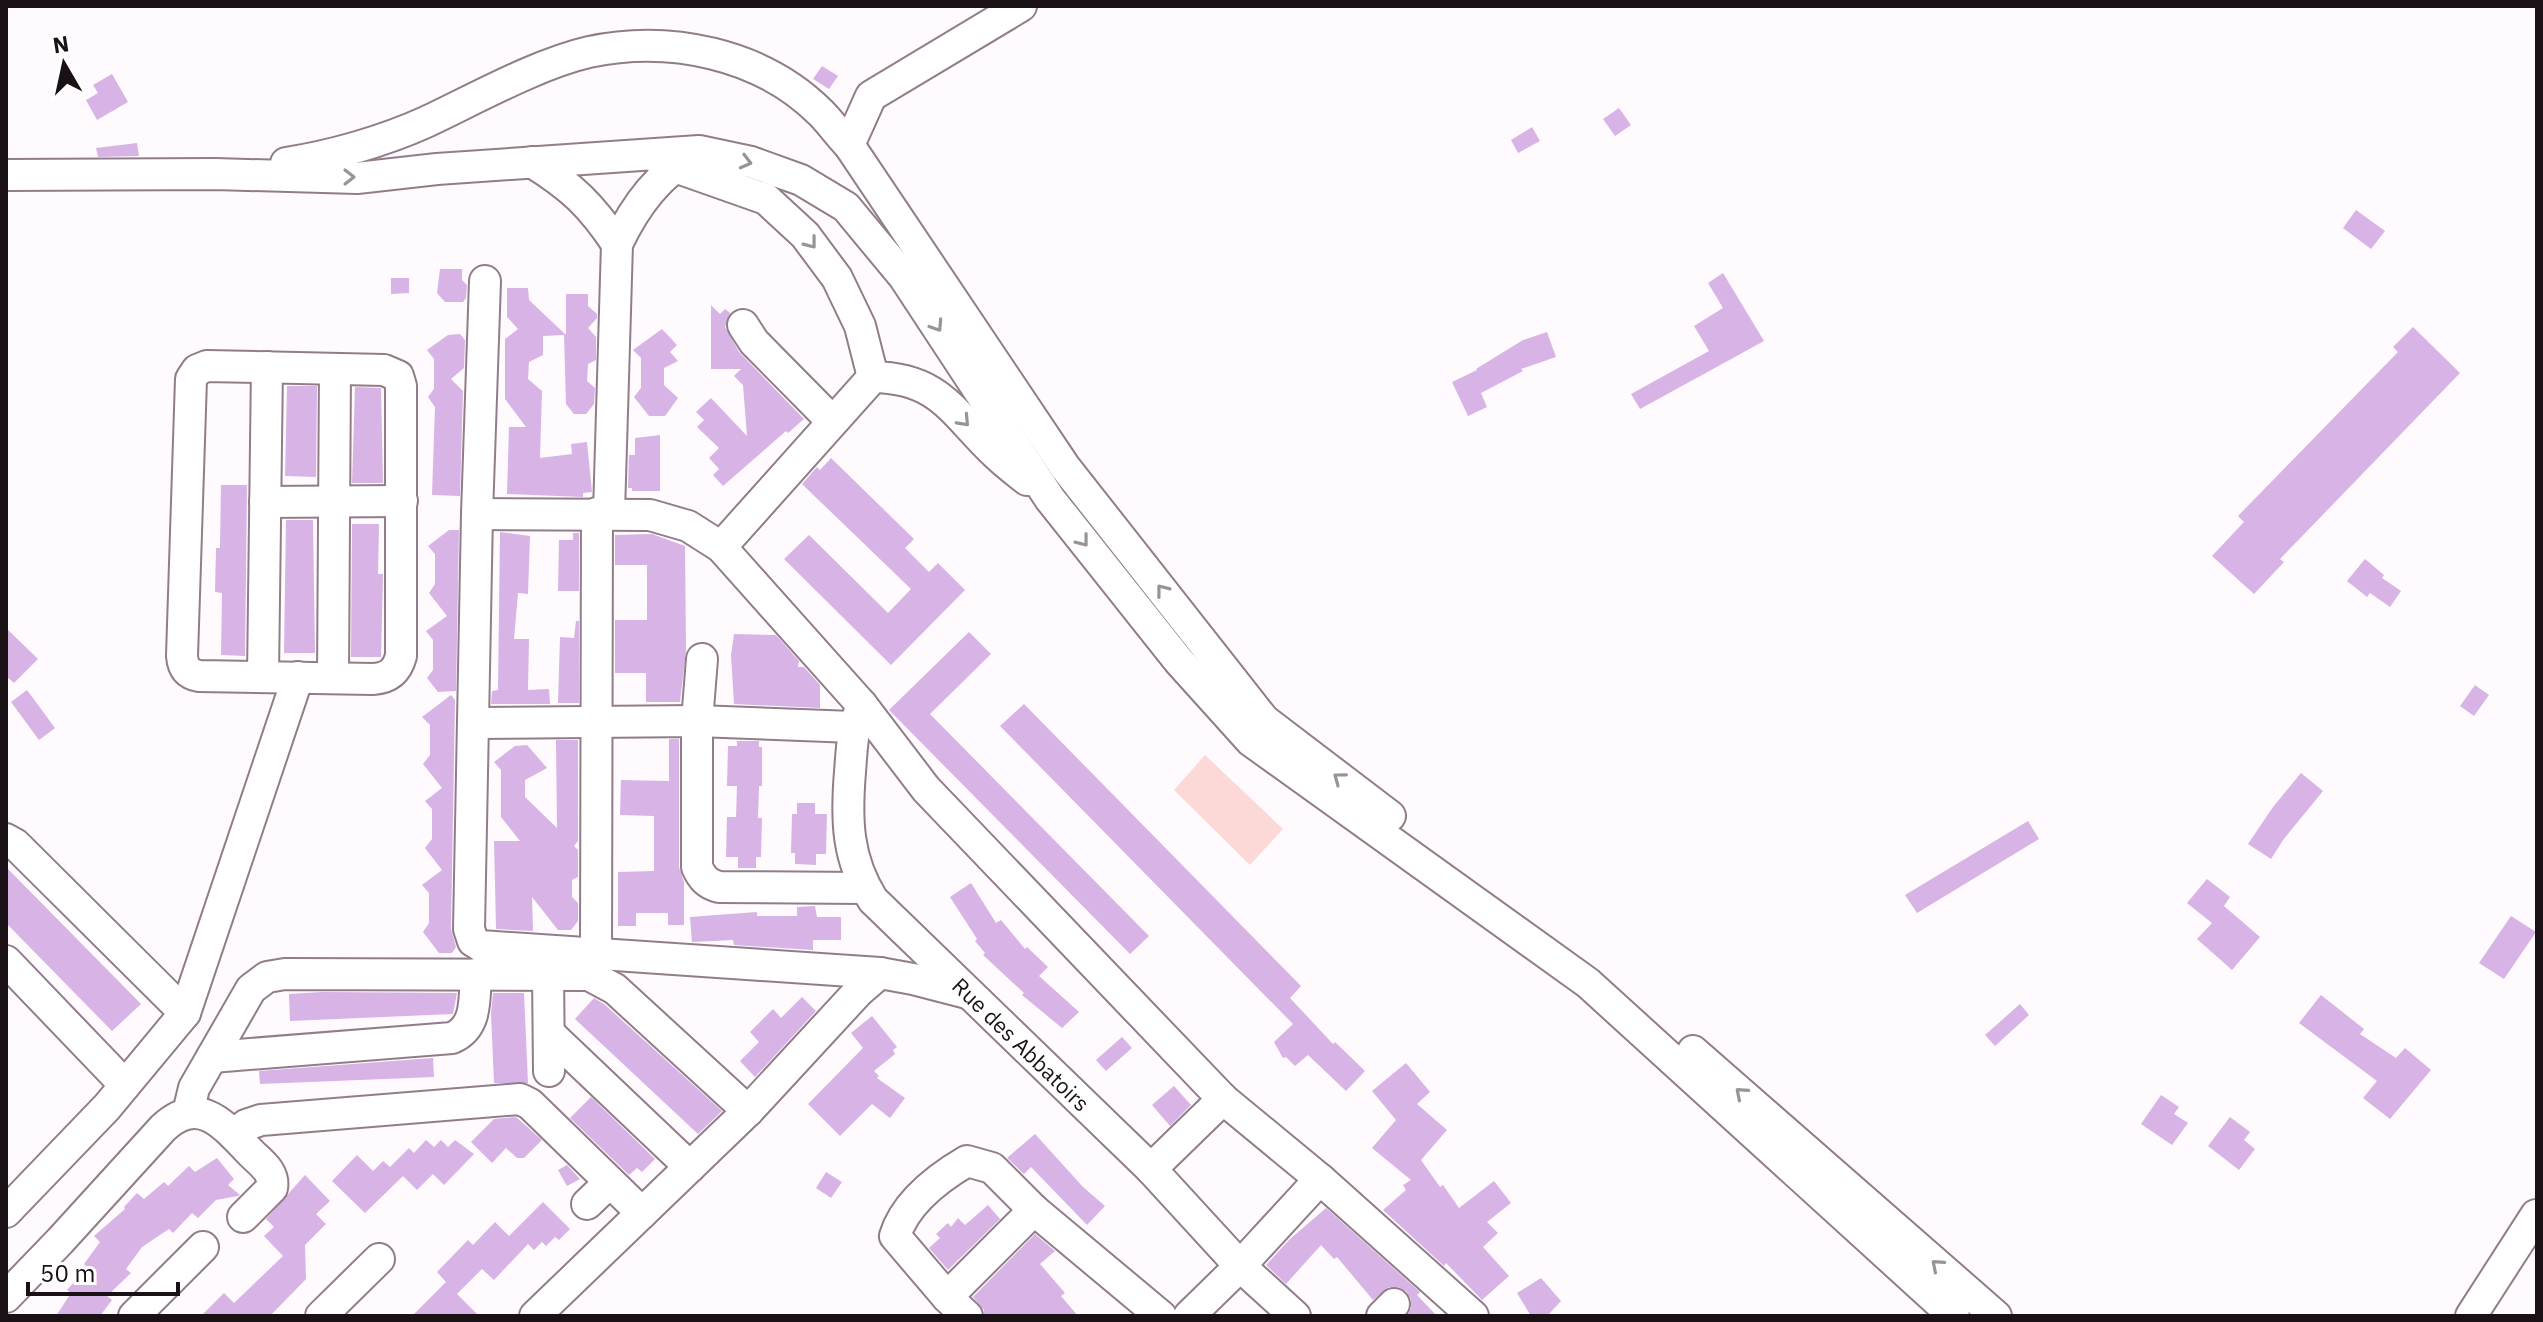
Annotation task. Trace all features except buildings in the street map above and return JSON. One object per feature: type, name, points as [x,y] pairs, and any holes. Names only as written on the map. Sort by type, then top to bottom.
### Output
[{"type":"street","points":[[849,145],[871,96],[1021,6]]},
{"type":"street","points":[[215,174],[320,158],[422,124],[531,73],[587,53],[645,44],[697,49],[746,64],[785,85],[820,112],[849,145],[1065,467],[1264,720],[1596,967],[1996,1316]]},
{"type":"street","points":[[422,124],[427,147],[437,169]]},
{"type":"street","points":[[6,175],[215,174],[357,178],[437,169],[699,151],[751,162],[801,180],[846,207],[904,277],[1050,499],[1178,660],[1251,741],[1588,983],[1954,1316]]},
{"type":"street","points":[[596,952],[595,722],[617,244],[631,215],[649,190],[673,166],[699,151]]},
{"type":"street","points":[[641,155],[766,199],[805,235],[843,290],[860,326],[873,377]]},
{"type":"street","points":[[532,162],[566,184],[595,211],[617,244]]},
{"type":"street","points":[[485,281],[469,929],[473,941],[481,946],[880,973],[967,993]]},
{"type":"street","points":[[743,325],[754,342],[832,421]]},
{"type":"street","points":[[207,366],[335,369],[389,371],[398,376],[401,386],[399,664],[395,671],[382,678],[194,675],[185,668],[182,656],[191,379],[197,370],[207,366]]},
{"type":"street","points":[[263,676],[267,367]]},
{"type":"street","points":[[333,677],[335,369]]},
{"type":"street","points":[[873,377],[904,379],[932,391],[998,456],[1050,499]]},
{"type":"street","points":[[721,547],[873,377]]},
{"type":"street","points":[[265,502],[402,501]]},
{"type":"street","points":[[477,514],[603,513],[669,519],[706,535],[721,547],[858,716],[1223,1099],[1320,1179],[1473,1316]]},
{"type":"street","points":[[702,659],[697,721],[697,867],[705,880],[719,887],[865,888]]},
{"type":"street","points":[[6,1212],[107,1107],[185,1013],[298,677]]},
{"type":"street","points":[[473,723],[858,716]]},
{"type":"street","name":"Rue des Abbatoirs","points":[[858,716],[846,819],[851,854],[865,888],[914,942],[1151,1169],[1240,1266],[1295,1316]]},
{"type":"street","points":[[6,839],[15,844],[185,1013]]},
{"type":"street","points":[[913,979],[914,942]]},
{"type":"street","points":[[6,961],[125,1085]]},
{"type":"street","points":[[188,1113],[194,1088],[251,989],[267,977],[285,974],[548,973],[579,973],[607,983],[748,1111]]},
{"type":"street","points":[[548,973],[549,1071]]},
{"type":"street","points":[[535,1316],[748,1111],[858,992],[880,973]]},
{"type":"street","points":[[212,1057],[452,1038],[470,1024],[476,974]]},
{"type":"street","points":[[549,1033],[690,1167]]},
{"type":"street","points":[[234,1135],[246,1125],[261,1120],[513,1098],[530,1104],[642,1213]]},
{"type":"street","points":[[1151,1169],[1223,1099]]},
{"type":"street","points":[[6,1297],[163,1128],[170,1121],[188,1113],[214,1118],[273,1178],[269,1192],[243,1217]]},
{"type":"street","points":[[1034,1210],[957,1306],[895,1236],[900,1219],[941,1176],[967,1161],[992,1168],[1034,1210],[1161,1316]]},
{"type":"street","points":[[1189,1316],[1320,1179]]},
{"type":"street","points":[[587,1204],[610,1182]]},
{"type":"street","points":[[2471,1316],[2536,1215]]},
{"type":"street","points":[[134,1316],[203,1247]]},
{"type":"street","points":[[321,1316],[379,1259]]},
{"type":"shaded area","points":[[1205,755],[1283,829],[1250,865],[1174,790]]}]
